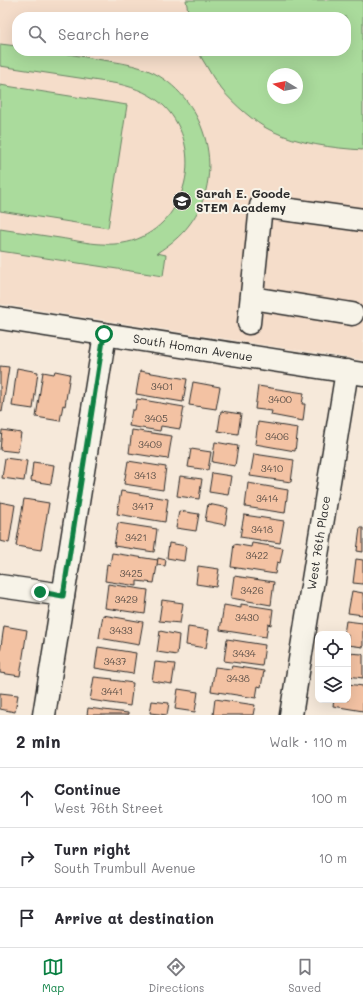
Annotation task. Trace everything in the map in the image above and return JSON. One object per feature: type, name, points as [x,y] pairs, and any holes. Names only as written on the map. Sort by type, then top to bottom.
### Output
[{"type":"street","points":[[250,323],[261,206],[363,220]]},
{"type":"street","points":[[252,298],[352,314]]},
{"type":"street","name":"South Homan Avenue","points":[[0,318],[355,372]]},
{"type":"street","points":[[44,715],[104,334]]},
{"type":"street","name":"West 76th Place","points":[[291,715],[355,372]]},
{"type":"street","points":[[0,586],[63,596]]},
{"type":"shaded area","name":"Sarah E. Goode STEM Academy","points":[[0,0],[363,0],[363,360],[0,304]]},
{"type":"green space","points":[[186,0],[363,0],[363,150],[339,148],[304,142],[281,135],[264,127],[232,101],[211,74],[201,56],[351,56],[351,12],[188,12]]},
{"type":"green space","points":[[0,44],[12,45],[12,56],[79,56],[118,62],[140,67],[154,73],[173,86],[188,102],[199,121],[206,142],[209,163],[207,185],[201,206],[189,225],[174,240],[157,253],[166,255],[163,276],[0,251],[0,229],[96,244],[114,244],[132,241],[151,232],[166,218],[178,202],[184,183],[187,163],[185,143],[177,124],[165,107],[155,98],[132,87],[119,84],[0,66]]},
{"type":"green space","points":[[0,85],[127,105],[108,228],[0,211]]},
{"type":"building","points":[[0,366],[9,367],[2,412],[0,411]]},
{"type":"building","points":[[17,368],[38,372],[33,409],[12,406]]},
{"type":"building","points":[[55,371],[70,374],[65,406],[63,405],[60,421],[36,417],[43,372],[54,374]]},
{"type":"building","points":[[140,371],[187,379],[183,402],[136,394]]},
{"type":"building","points":[[193,382],[220,387],[216,409],[189,405]]},
{"type":"building","points":[[258,386],[304,393],[302,404],[305,404],[303,421],[271,415],[272,411],[255,409]]},
{"type":"building","points":[[137,399],[184,407],[180,429],[161,426],[160,431],[129,426],[132,410],[135,410]]},
{"type":"building","points":[[221,411],[241,414],[238,434],[218,431]]},
{"type":"building","points":[[258,422],[298,428],[295,451],[255,444]]},
{"type":"building","points":[[2,430],[21,433],[18,452],[0,450]]},
{"type":"building","points":[[132,430],[172,436],[168,459],[129,453]]},
{"type":"building","points":[[215,442],[238,446],[235,466],[212,462]]},
{"type":"building","points":[[191,449],[211,452],[208,470],[188,467]]},
{"type":"building","points":[[254,454],[294,460],[291,482],[250,476]]},
{"type":"building","points":[[5,458],[27,461],[24,481],[2,478]]},
{"type":"building","points":[[128,461],[166,467],[163,490],[124,484]]},
{"type":"building","points":[[33,462],[54,465],[51,484],[31,481]]},
{"type":"building","points":[[212,473],[231,476],[228,495],[209,492]]},
{"type":"building","points":[[180,476],[202,479],[199,499],[177,496]]},
{"type":"building","points":[[248,483],[288,490],[285,513],[245,507]]},
{"type":"building","points":[[121,491],[168,499],[165,522],[117,514]]},
{"type":"building","points":[[24,499],[49,503],[41,550],[16,546]]},
{"type":"building","points":[[0,502],[15,505],[9,543],[0,541]]},
{"type":"building","points":[[208,504],[228,508],[225,525],[205,521]]},
{"type":"building","points":[[179,511],[199,514],[196,531],[176,528]]},
{"type":"building","points":[[244,515],[284,521],[280,543],[240,537]]},
{"type":"building","points":[[118,523],[157,529],[154,552],[114,546]]},
{"type":"building","points":[[360,528],[363,528],[363,552],[357,551]]},
{"type":"building","points":[[169,543],[186,546],[184,561],[167,558]]},
{"type":"building","points":[[252,543],[283,548],[280,563],[277,562],[275,574],[231,567],[234,544],[251,547]]},
{"type":"building","points":[[112,553],[158,560],[154,583],[137,581],[137,586],[105,581],[107,564],[110,565]]},
{"type":"building","points":[[158,558],[166,560],[165,566],[157,565]]},
{"type":"building","points":[[356,559],[363,560],[363,584],[353,583]]},
{"type":"building","points":[[198,566],[219,569],[216,587],[196,584]]},
{"type":"building","points":[[234,576],[274,582],[271,605],[231,598]]},
{"type":"building","points":[[108,584],[148,590],[145,614],[105,608]]},
{"type":"building","points":[[352,591],[363,593],[363,615],[348,613]]},
{"type":"building","points":[[162,600],[183,603],[180,623],[159,621]]},
{"type":"building","points":[[241,604],[273,609],[271,625],[268,624],[266,637],[220,630],[224,605],[241,608]]},
{"type":"building","points":[[103,615],[143,622],[139,645],[99,638]]},
{"type":"building","points":[[346,621],[363,623],[363,647],[351,645],[351,631],[344,631]]},
{"type":"building","points":[[4,626],[27,630],[20,676],[0,673],[0,653]]},
{"type":"building","points":[[188,627],[209,630],[206,648],[186,645]]},
{"type":"building","points":[[160,631],[179,635],[177,655],[157,652]]},
{"type":"building","points":[[227,639],[265,645],[262,666],[224,661]]},
{"type":"building","points":[[98,647],[136,653],[133,674],[95,668]]},
{"type":"building","points":[[351,653],[363,655],[363,678],[351,676]]},
{"type":"building","points":[[155,662],[175,664],[172,684],[152,681]]},
{"type":"building","points":[[232,666],[264,671],[261,687],[258,686],[256,698],[211,691],[215,667],[231,669]]},
{"type":"building","points":[[94,677],[133,683],[130,706],[90,700]]},
{"type":"building","points":[[351,684],[363,686],[363,711],[333,706],[334,703],[351,703]]},
{"type":"building","points":[[178,689],[198,692],[195,712],[175,709]]},
{"type":"building","points":[[0,693],[18,695],[15,712],[0,709]]},
{"type":"building","points":[[215,699],[255,705],[253,715],[213,715]]},
{"type":"building","points":[[152,701],[169,703],[167,715],[150,713]]},
{"type":"building","points":[[88,708],[128,713],[128,715],[87,715]]},
{"type":"place","name":"Sarah E. Goode STEM Academy","points":[[182,201]]},
{"type":"route","points":[[40,592],[63,596],[104,334]]}]
